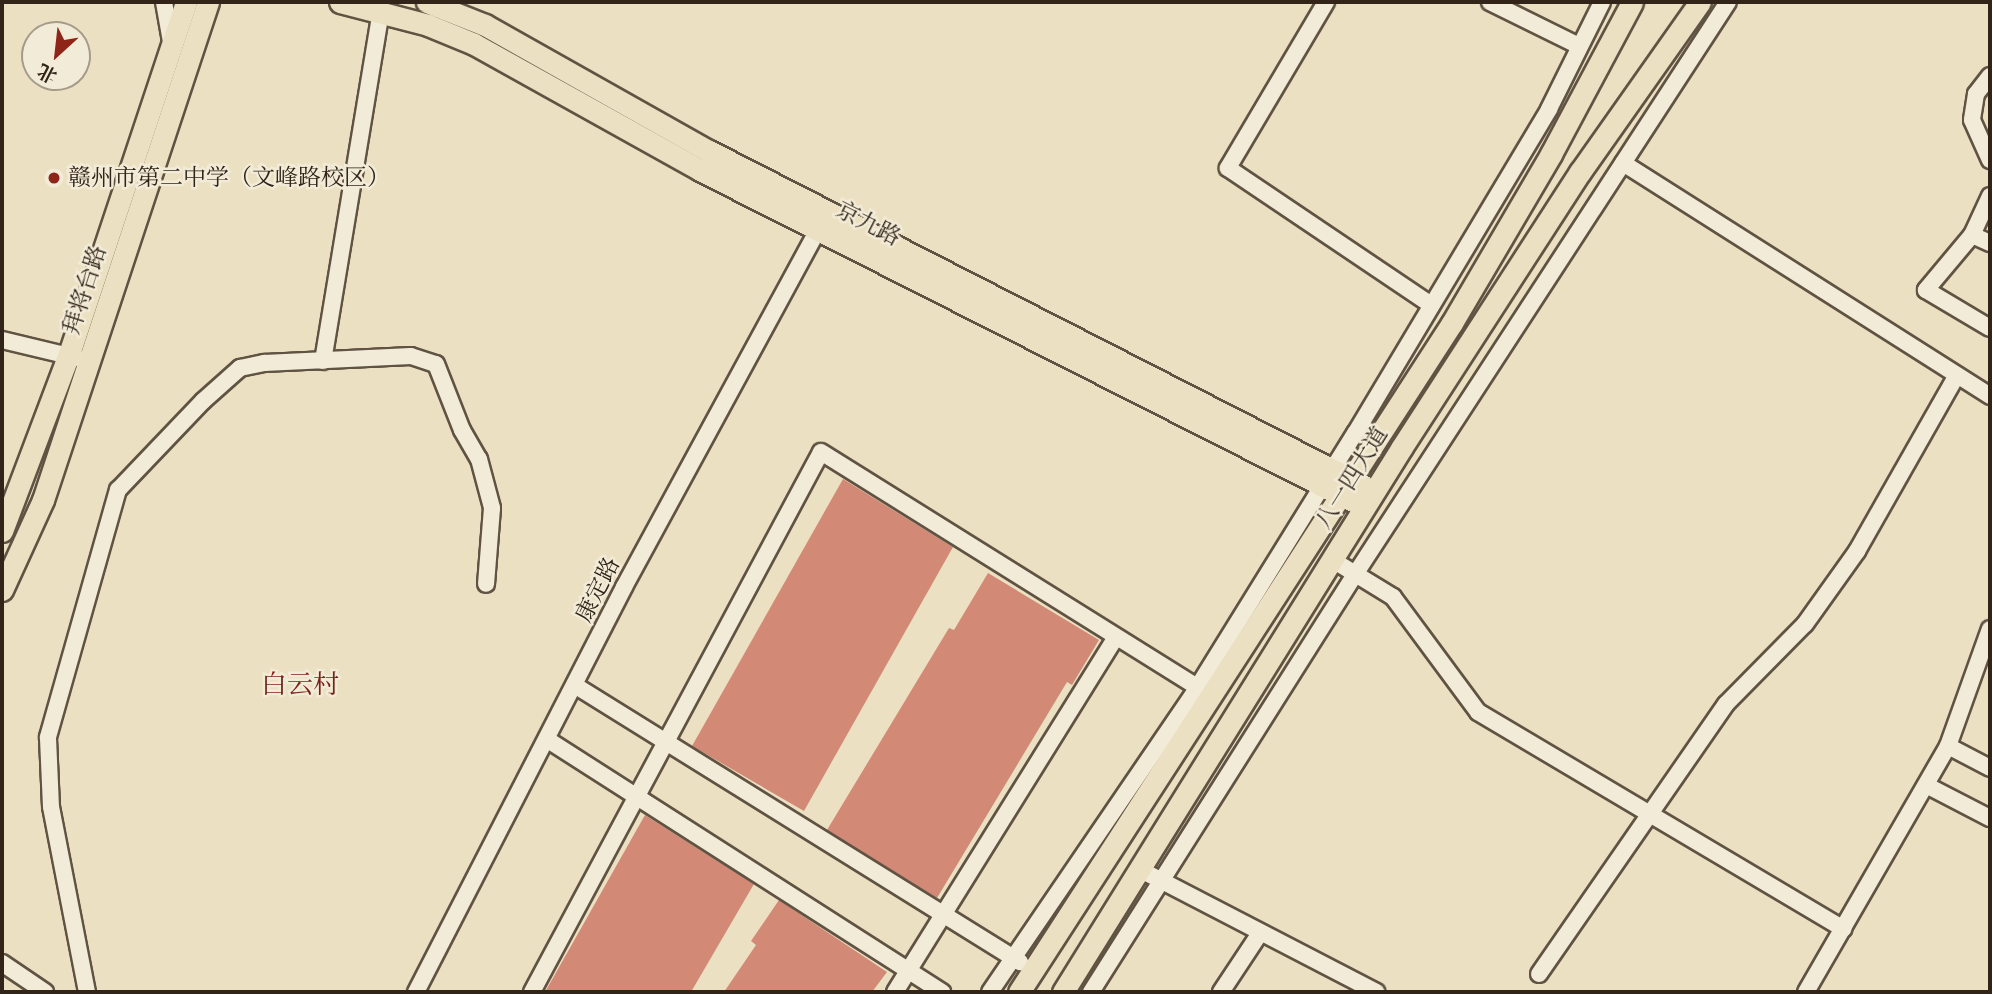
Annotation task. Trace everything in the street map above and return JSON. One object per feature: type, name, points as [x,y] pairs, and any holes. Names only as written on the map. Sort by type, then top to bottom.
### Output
[{"type":"main road","name":"拜将台路","points":[[2,531],[69,354],[186,2]]},
{"type":"main road","name":"拜将台路","points":[[2,590],[43,500],[208,2]]},
{"type":"main road","name":"京九路","points":[[340,2],[382,11],[474,44],[700,170],[823,220]]},
{"type":"main road","name":"京九路","points":[[427,2],[485,25],[709,151],[823,220],[1370,500]]},
{"type":"main road","name":"八一四大道","points":[[1020,992],[1205,692],[1348,487],[1550,154],[1632,2]]},
{"type":"main road","points":[[1550,154],[1649,2]]},
{"type":"main road","points":[[1580,172],[1686,2]]},
{"type":"main road","name":"八一四大道","points":[[1067,986],[1331,559],[1580,172],[1700,2]]},
{"type":"street","points":[[164,2],[171,43]]},
{"type":"street","points":[[1326,2],[1228,168],[1431,305]]},
{"type":"street","points":[[1490,2],[1579,46]]},
{"type":"street","points":[[990,992],[1205,692],[1327,476],[1549,108],[1602,2]]},
{"type":"street","points":[[1067,986],[1091,992],[1356,573],[1728,2]]},
{"type":"street","points":[[323,361],[382,11]]},
{"type":"street","points":[[1990,76],[1976,94],[1972,120],[1990,160]]},
{"type":"street","points":[[1623,163],[1990,396]]},
{"type":"street","points":[[1990,196],[1972,234],[1926,290],[1990,328]]},
{"type":"street","name":"康定路","points":[[421,990],[624,587],[823,220]]},
{"type":"street","points":[[1972,234],[1990,243]]},
{"type":"street","points":[[2,340],[69,354],[88,364]]},
{"type":"street","points":[[87,992],[51,807],[48,737],[118,490],[240,368],[411,356],[436,363],[462,430],[479,459],[492,508],[486,584]]},
{"type":"street","points":[[1539,974],[1726,704],[1805,624],[1857,551],[1957,375]]},
{"type":"street","points":[[532,992],[821,452],[1205,692]]},
{"type":"street","points":[[1331,559],[1394,597],[1478,712],[1647,815],[1843,929]]},
{"type":"street","points":[[1806,992],[1948,746],[1990,629]]},
{"type":"street","points":[[895,992],[1116,637]]},
{"type":"street","points":[[576,686],[1034,971]]},
{"type":"street","points":[[548,740],[942,992]]},
{"type":"street","points":[[1948,746],[1990,768]]},
{"type":"street","points":[[1926,785],[1990,818]]},
{"type":"street","points":[[1141,870],[1162,879],[1354,987],[1376,992]]},
{"type":"street","points":[[1224,991],[1260,933]]},
{"type":"street","points":[[2,963],[45,992]]},
{"type":"building","points":[[843,479],[953,547],[804,811],[692,746]]},
{"type":"building","points":[[988,573],[1099,640],[1072,685],[1067,682],[937,898],[827,830],[949,628],[954,630]]},
{"type":"building","points":[[645,815],[754,884],[691,992],[545,992]]},
{"type":"building","points":[[779,900],[887,972],[872,992],[724,992],[756,945],[751,941]]},
{"type":"place","name":"赣州市第二中学（文峰路校区）","points":[[54,178]]},
{"type":"district","name":"白云村","points":[[300,686]]}]
